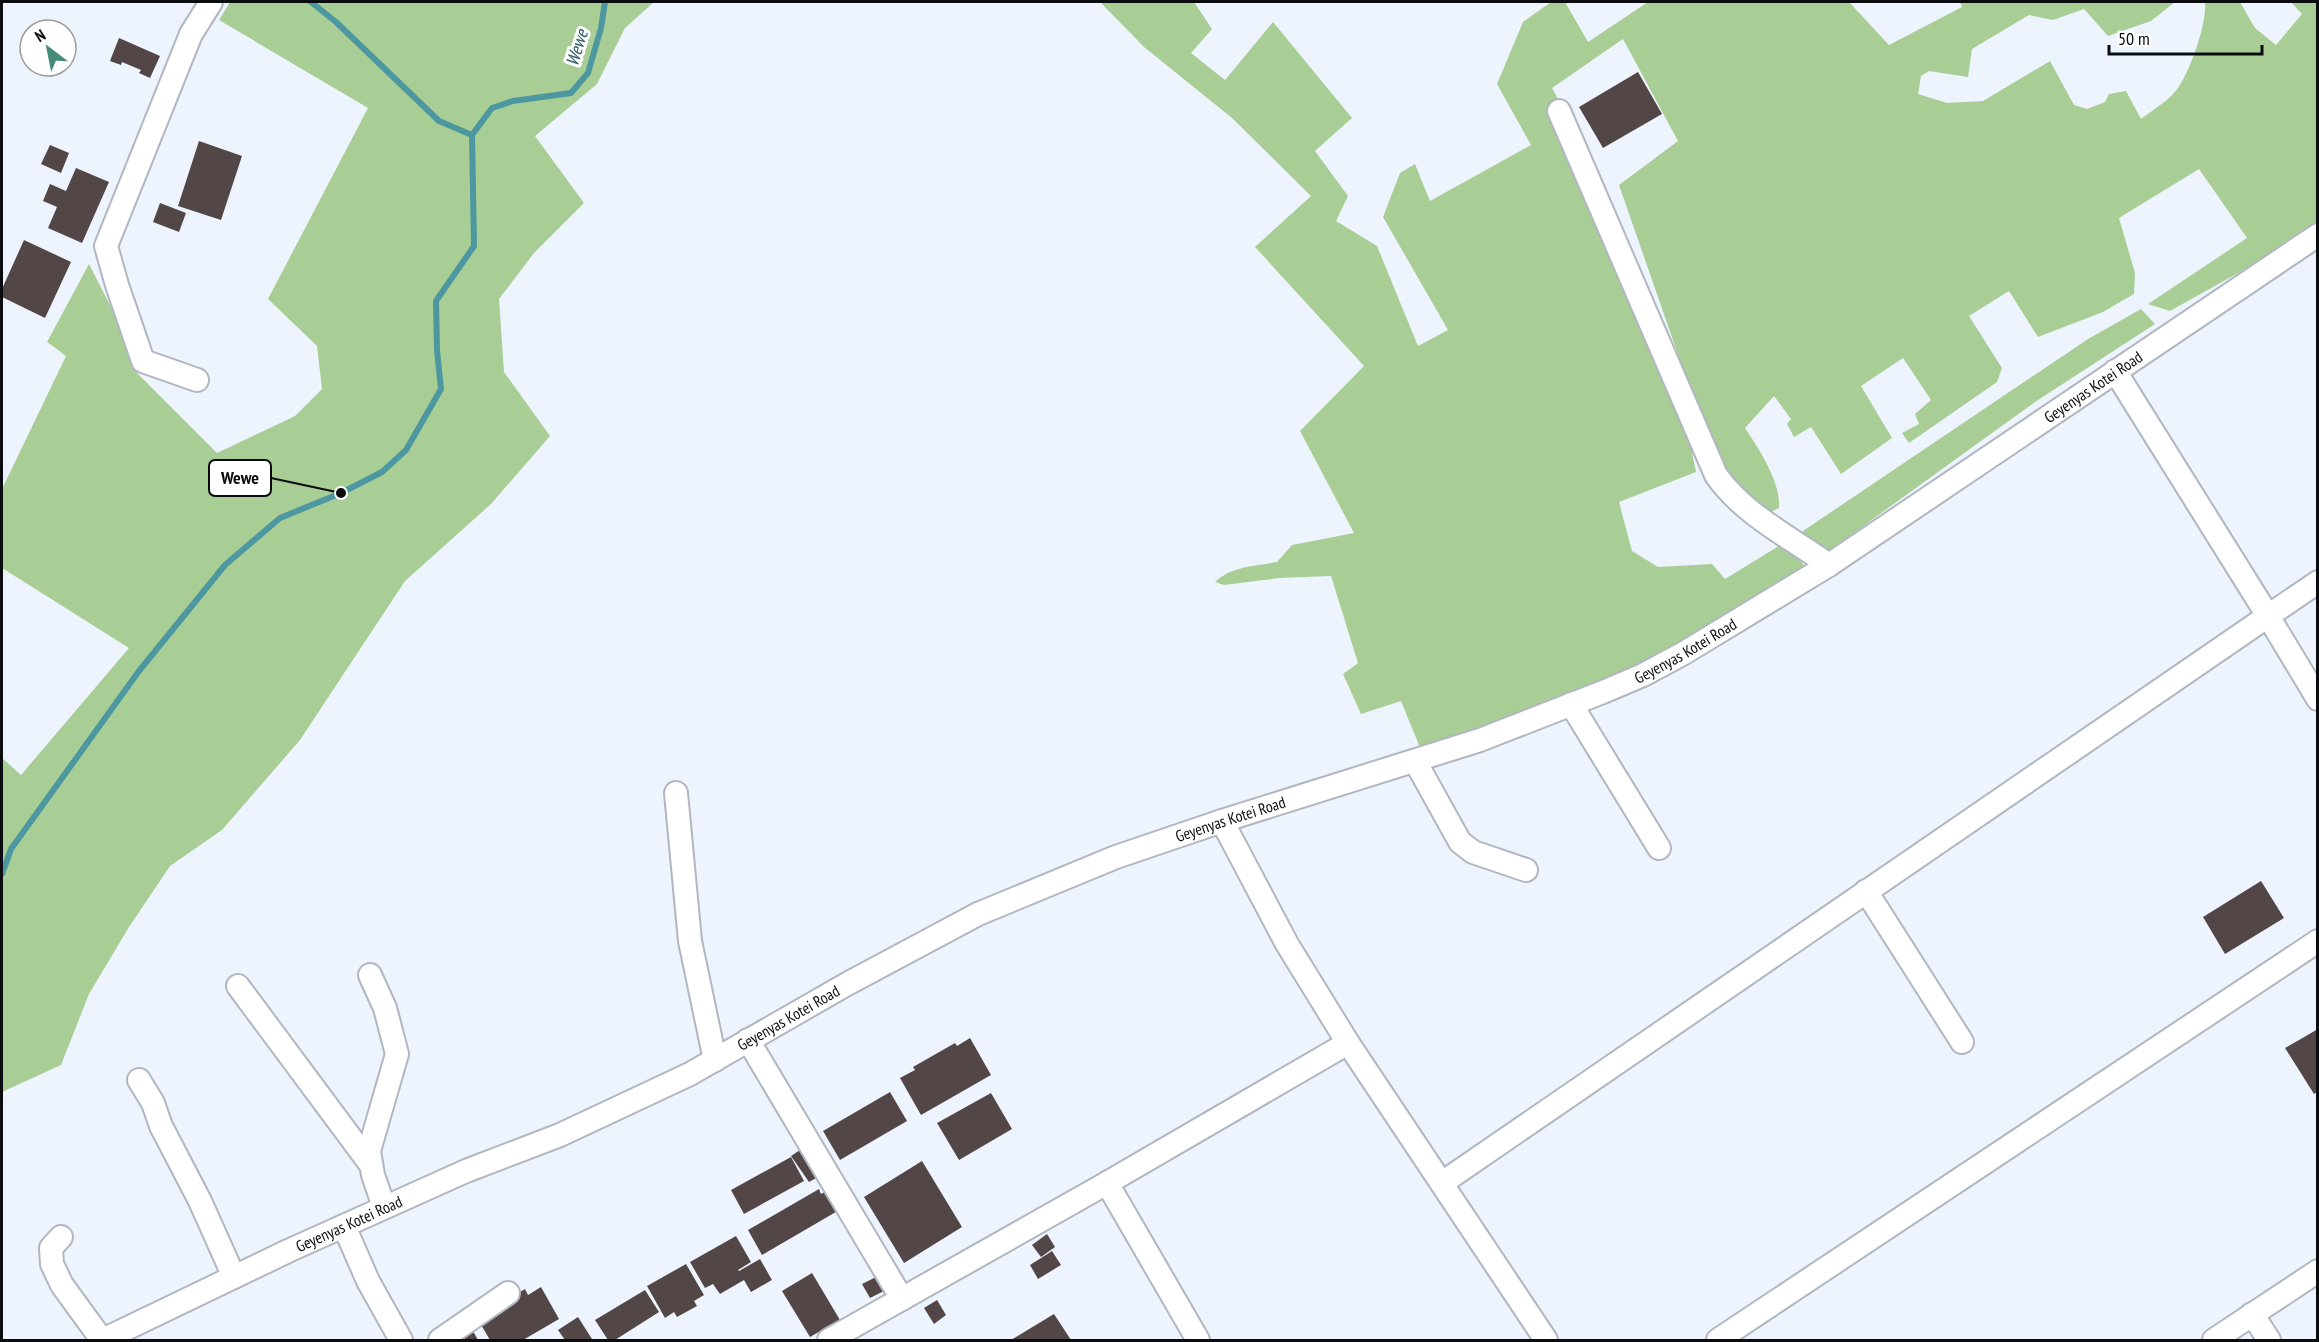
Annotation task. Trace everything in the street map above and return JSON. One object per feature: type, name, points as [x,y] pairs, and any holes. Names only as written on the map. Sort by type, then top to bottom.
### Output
[{"type":"street","points":[[197,380],[143,361],[106,246],[191,34],[211,2]]},
{"type":"street","points":[[1559,111],[1716,475],[1727,491],[1745,506],[1829,565]]},
{"type":"street","name":"Geyenyas Kotei Road","points":[[102,1341],[384,1207],[466,1171],[560,1135],[690,1074],[978,914],[1116,857],[1222,821],[1480,740],[1643,675],[1829,565],[2318,235]]},
{"type":"street","points":[[2115,371],[2318,699]]},
{"type":"street","points":[[1442,1183],[2318,582]]},
{"type":"street","points":[[1571,704],[1659,848]]},
{"type":"street","points":[[1415,761],[1460,842],[1473,852],[1526,870]]},
{"type":"street","points":[[676,793],[690,941],[715,1060]]},
{"type":"street","points":[[1222,821],[1287,944],[1348,1043],[1546,1341]]},
{"type":"street","points":[[1866,891],[1962,1042]]},
{"type":"street","points":[[1718,1341],[2318,941]]},
{"type":"street","points":[[370,975],[385,1008],[397,1054],[369,1151],[373,1175],[384,1207]]},
{"type":"street","points":[[238,986],[371,1165]]},
{"type":"street","points":[[748,1040],[902,1299]]},
{"type":"street","points":[[829,1341],[1348,1043]]},
{"type":"street","points":[[140,1080],[200,1201],[234,1277]]},
{"type":"street","points":[[1107,1183],[1198,1341]]},
{"type":"street","points":[[344,1226],[368,1281],[401,1341]]},
{"type":"street","points":[[61,1237],[51,1248],[52,1264],[62,1285],[102,1341]]},
{"type":"street","points":[[2214,1341],[2318,1271]]},
{"type":"street","points":[[440,1341],[508,1293]]},
{"type":"street","points":[[2252,1314],[2269,1341]]},
{"type":"green space","points":[[230,2],[654,2],[625,28],[597,84],[535,136],[584,203],[534,253],[499,299],[504,372],[550,436],[491,504],[405,581],[300,740],[222,830],[170,866],[129,927],[89,994],[61,1065],[2,1092],[2,758],[21,775],[129,648],[2,568],[2,489],[66,356],[47,342],[89,264],[114,313],[132,368],[217,453],[295,416],[322,389],[317,346],[268,299],[368,108],[219,20]]},
{"type":"green space","points":[[1100,2],[1194,2],[1212,29],[1191,53],[1225,80],[1273,22],[1352,118],[1315,151],[1348,196],[1336,221],[1377,246],[1418,346],[1448,330],[1383,217],[1400,173],[1415,164],[1430,201],[1531,145],[1497,84],[1523,22],[1551,2],[1565,2],[1588,42],[1648,2],[1849,2],[1889,45],[1962,7],[1960,2],[2175,2],[2151,21],[2108,36],[2084,9],[2053,20],[2029,15],[1972,49],[1968,77],[1929,71],[1921,76],[1918,94],[1947,103],[1983,101],[2050,61],[2074,105],[2087,109],[2105,102],[2109,94],[2126,91],[2141,119],[2162,104],[2180,85],[2191,63],[2200,36],[2205,2],[2240,2],[2255,28],[2276,45],[2302,14],[2291,2],[2317,2],[2317,224],[2256,263],[2170,311],[2148,304],[2247,238],[2199,169],[2119,218],[2135,273],[2134,294],[2103,312],[2038,337],[2009,291],[1969,316],[2002,368],[1997,382],[1909,443],[1902,433],[1919,424],[1915,414],[1931,400],[1903,358],[1861,386],[1892,438],[1841,474],[1811,427],[1794,437],[1787,424],[1791,419],[1774,396],[1745,428],[1773,477],[1779,498],[1779,508],[1771,512],[1732,491],[1699,415],[1619,185],[1678,141],[1623,39],[1552,88],[1596,166],[1589,177],[1689,438],[1696,472],[1619,502],[1632,551],[1658,567],[1712,564],[1725,579],[1787,541],[1806,569],[1697,635],[1622,674],[1421,750],[1401,701],[1361,714],[1343,674],[1358,663],[1331,576],[1279,578],[1224,585],[1215,582],[1236,570],[1277,562],[1292,545],[1354,533],[1300,431],[1364,366],[1255,247],[1311,196],[1232,118],[1144,47]]},
{"type":"green space","points":[[2141,309],[2155,324],[2035,402],[1830,550],[1813,545],[1797,535],[2088,339]]},
{"type":"building","points":[[119,38],[160,56],[150,78],[139,73],[141,70],[122,62],[121,65],[110,61]]},
{"type":"building","points":[[1638,72],[1662,114],[1603,148],[1579,107]]},
{"type":"building","points":[[199,141],[242,156],[221,220],[178,206]]},
{"type":"building","points":[[50,145],[69,153],[61,173],[41,164]]},
{"type":"building","points":[[76,168],[109,182],[82,243],[48,228],[57,207],[43,201],[50,184],[66,191]]},
{"type":"building","points":[[160,203],[186,213],[179,232],[153,222]]},
{"type":"building","points":[[24,240],[71,262],[45,318],[2,297],[2,289]]},
{"type":"building","points":[[2261,881],[2284,918],[2225,954],[2203,917]]},
{"type":"building","points":[[2318,1029],[2318,1091],[2314,1094],[2285,1048]]},
{"type":"building","points":[[970,1038],[991,1075],[921,1115],[900,1078],[915,1070],[913,1067],[955,1043],[957,1046]]},
{"type":"building","points":[[890,1092],[907,1121],[840,1160],[823,1131]]},
{"type":"building","points":[[991,1093],[1012,1129],[959,1160],[937,1123]]},
{"type":"building","points":[[803,1148],[820,1176],[809,1182],[791,1156]]},
{"type":"building","points":[[791,1157],[804,1181],[744,1214],[731,1190]]},
{"type":"building","points":[[922,1161],[962,1227],[904,1263],[864,1197]]},
{"type":"building","points":[[819,1189],[821,1194],[830,1189],[841,1209],[762,1255],[748,1230]]},
{"type":"building","points":[[1047,1234],[1055,1247],[1041,1257],[1032,1245]]},
{"type":"building","points":[[736,1236],[751,1262],[738,1270],[760,1259],[772,1280],[751,1292],[744,1280],[720,1294],[713,1284],[705,1288],[690,1262]]},
{"type":"building","points":[[1052,1251],[1061,1265],[1038,1279],[1030,1265]]},
{"type":"building","points":[[686,1264],[704,1295],[694,1301],[697,1306],[677,1317],[674,1312],[665,1318],[647,1286]]},
{"type":"building","points":[[812,1273],[840,1320],[810,1337],[782,1291]]},
{"type":"building","points":[[876,1277],[884,1291],[870,1298],[862,1284]]},
{"type":"building","points":[[541,1287],[559,1319],[523,1340],[490,1340],[480,1323],[499,1304],[525,1289],[528,1295]]},
{"type":"building","points":[[645,1290],[659,1312],[615,1340],[608,1340],[595,1320]]},
{"type":"building","points":[[937,1300],[946,1315],[934,1324],[924,1308]]},
{"type":"building","points":[[1054,1314],[1071,1340],[1011,1340]]},
{"type":"building","points":[[578,1317],[592,1339],[565,1340],[558,1330]]},
{"type":"building","points":[[473,1331],[478,1340],[457,1340]]},
{"type":"waterway","points":[[311,2],[336,22],[439,121],[472,135]]},
{"type":"waterway","name":"Wewe","points":[[2,874],[11,849],[139,671],[225,565],[280,518],[341,493],[382,472],[406,450],[441,389],[436,301],[474,246],[472,135],[492,108],[513,101],[571,93],[588,73],[601,28],[605,2]]},
{"type":"place","name":"Wewe","points":[[341,493]]}]
